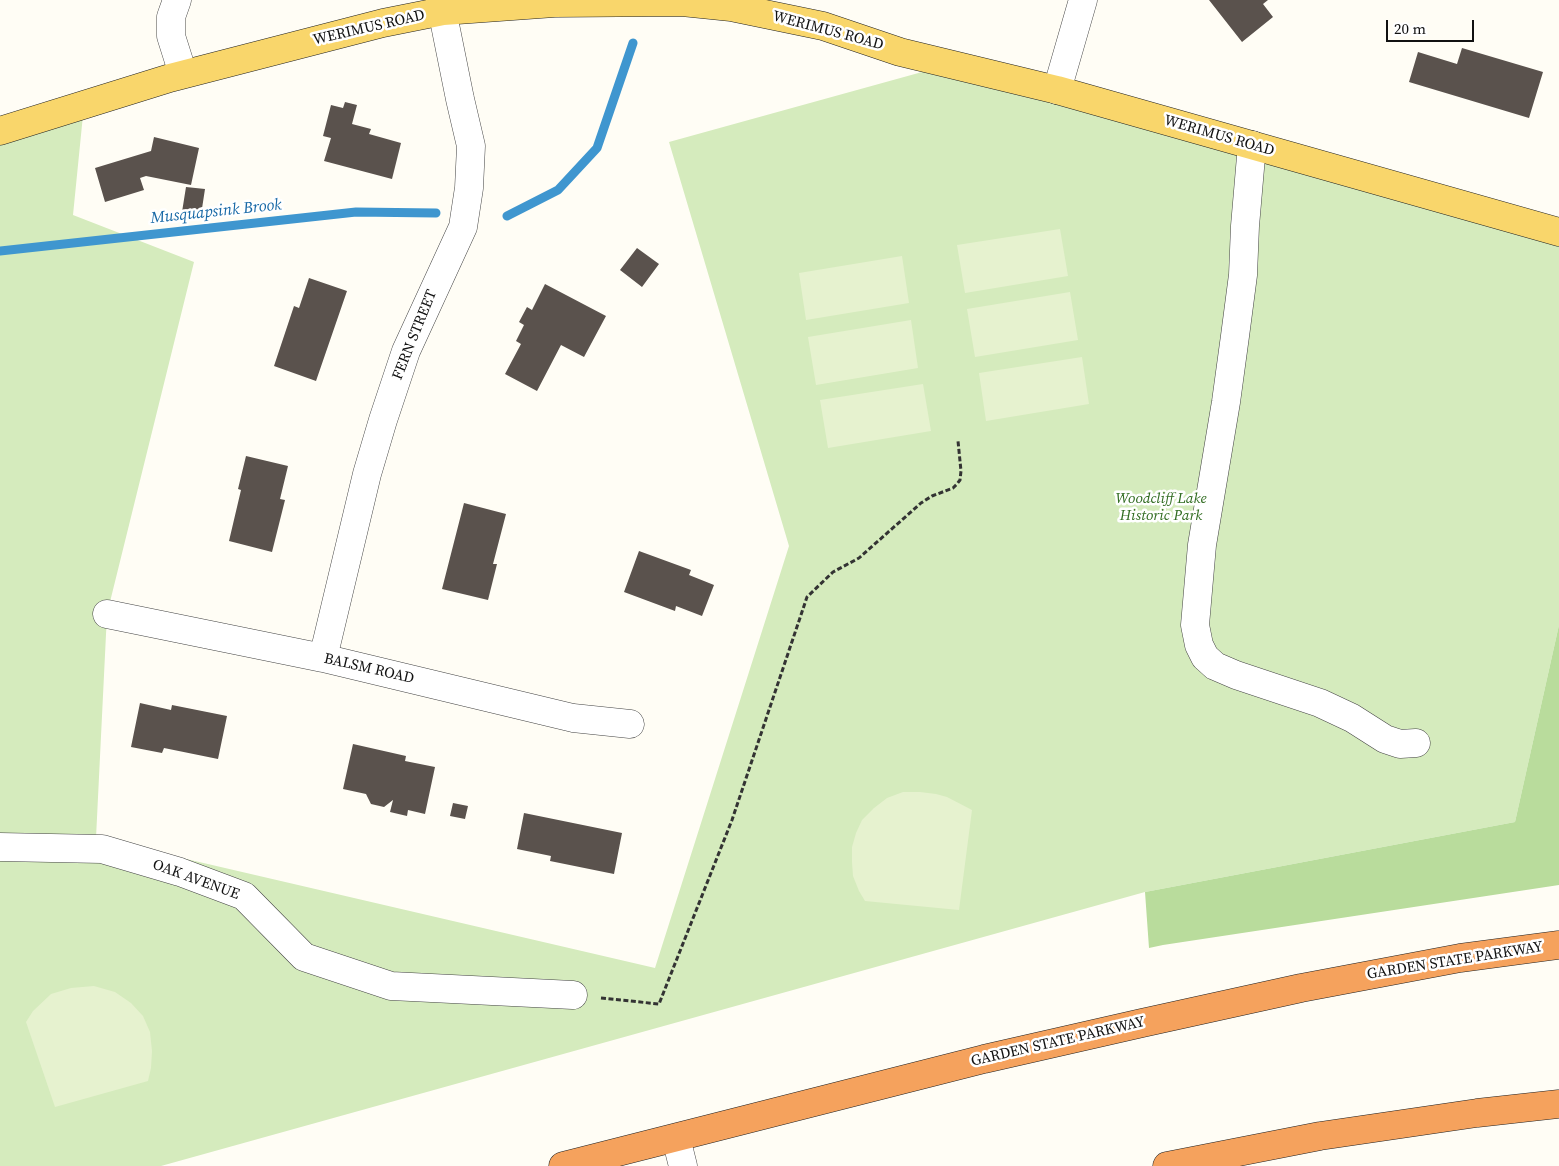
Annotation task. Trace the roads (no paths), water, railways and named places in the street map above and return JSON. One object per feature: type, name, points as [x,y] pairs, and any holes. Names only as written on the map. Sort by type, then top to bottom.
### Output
[{"type":"highway","name":"GARDEN STATE PARKWAY","points":[[563,1166],[993,1057],[1301,988],[1460,958],[1559,945]]},
{"type":"highway","points":[[1167,1166],[1320,1136],[1477,1113],[1559,1104]]},
{"type":"main road","name":"WERIMUS ROAD","points":[[0,131],[183,74],[383,23],[441,6],[554,2],[682,2],[731,6],[823,26],[900,52],[1057,90],[1559,232]]},
{"type":"street","points":[[177,0],[170,17],[171,36],[183,74]]},
{"type":"street","points":[[1057,90],[1083,0]]},
{"type":"street","name":"FERN STREET","points":[[323,658],[367,474],[383,420],[406,352],[462,227],[469,188],[471,146],[441,6]]},
{"type":"street","points":[[1252,145],[1243,275],[1238,318],[1225,412],[1202,545],[1195,625],[1199,646],[1205,657],[1215,666],[1320,703],[1352,718],[1385,739],[1400,744],[1416,743]]},
{"type":"street","name":"BALSM ROAD","points":[[107,614],[323,658],[573,718],[630,724]]},
{"type":"street","name":"OAK AVENUE","points":[[0,847],[102,849],[180,872],[244,896],[304,957],[391,986],[573,995]]},
{"type":"street","points":[[676,1138],[683,1166]]},
{"type":"waterway","name":"Musquapsink Brook","points":[[507,216],[558,190],[597,148],[633,43]]},
{"type":"waterway","name":"Musquapsink Brook","points":[[0,251],[356,212],[436,213]]},
{"type":"park label","name":"Woodcliff Lake Historic Park","points":[[1161,508]]}]
